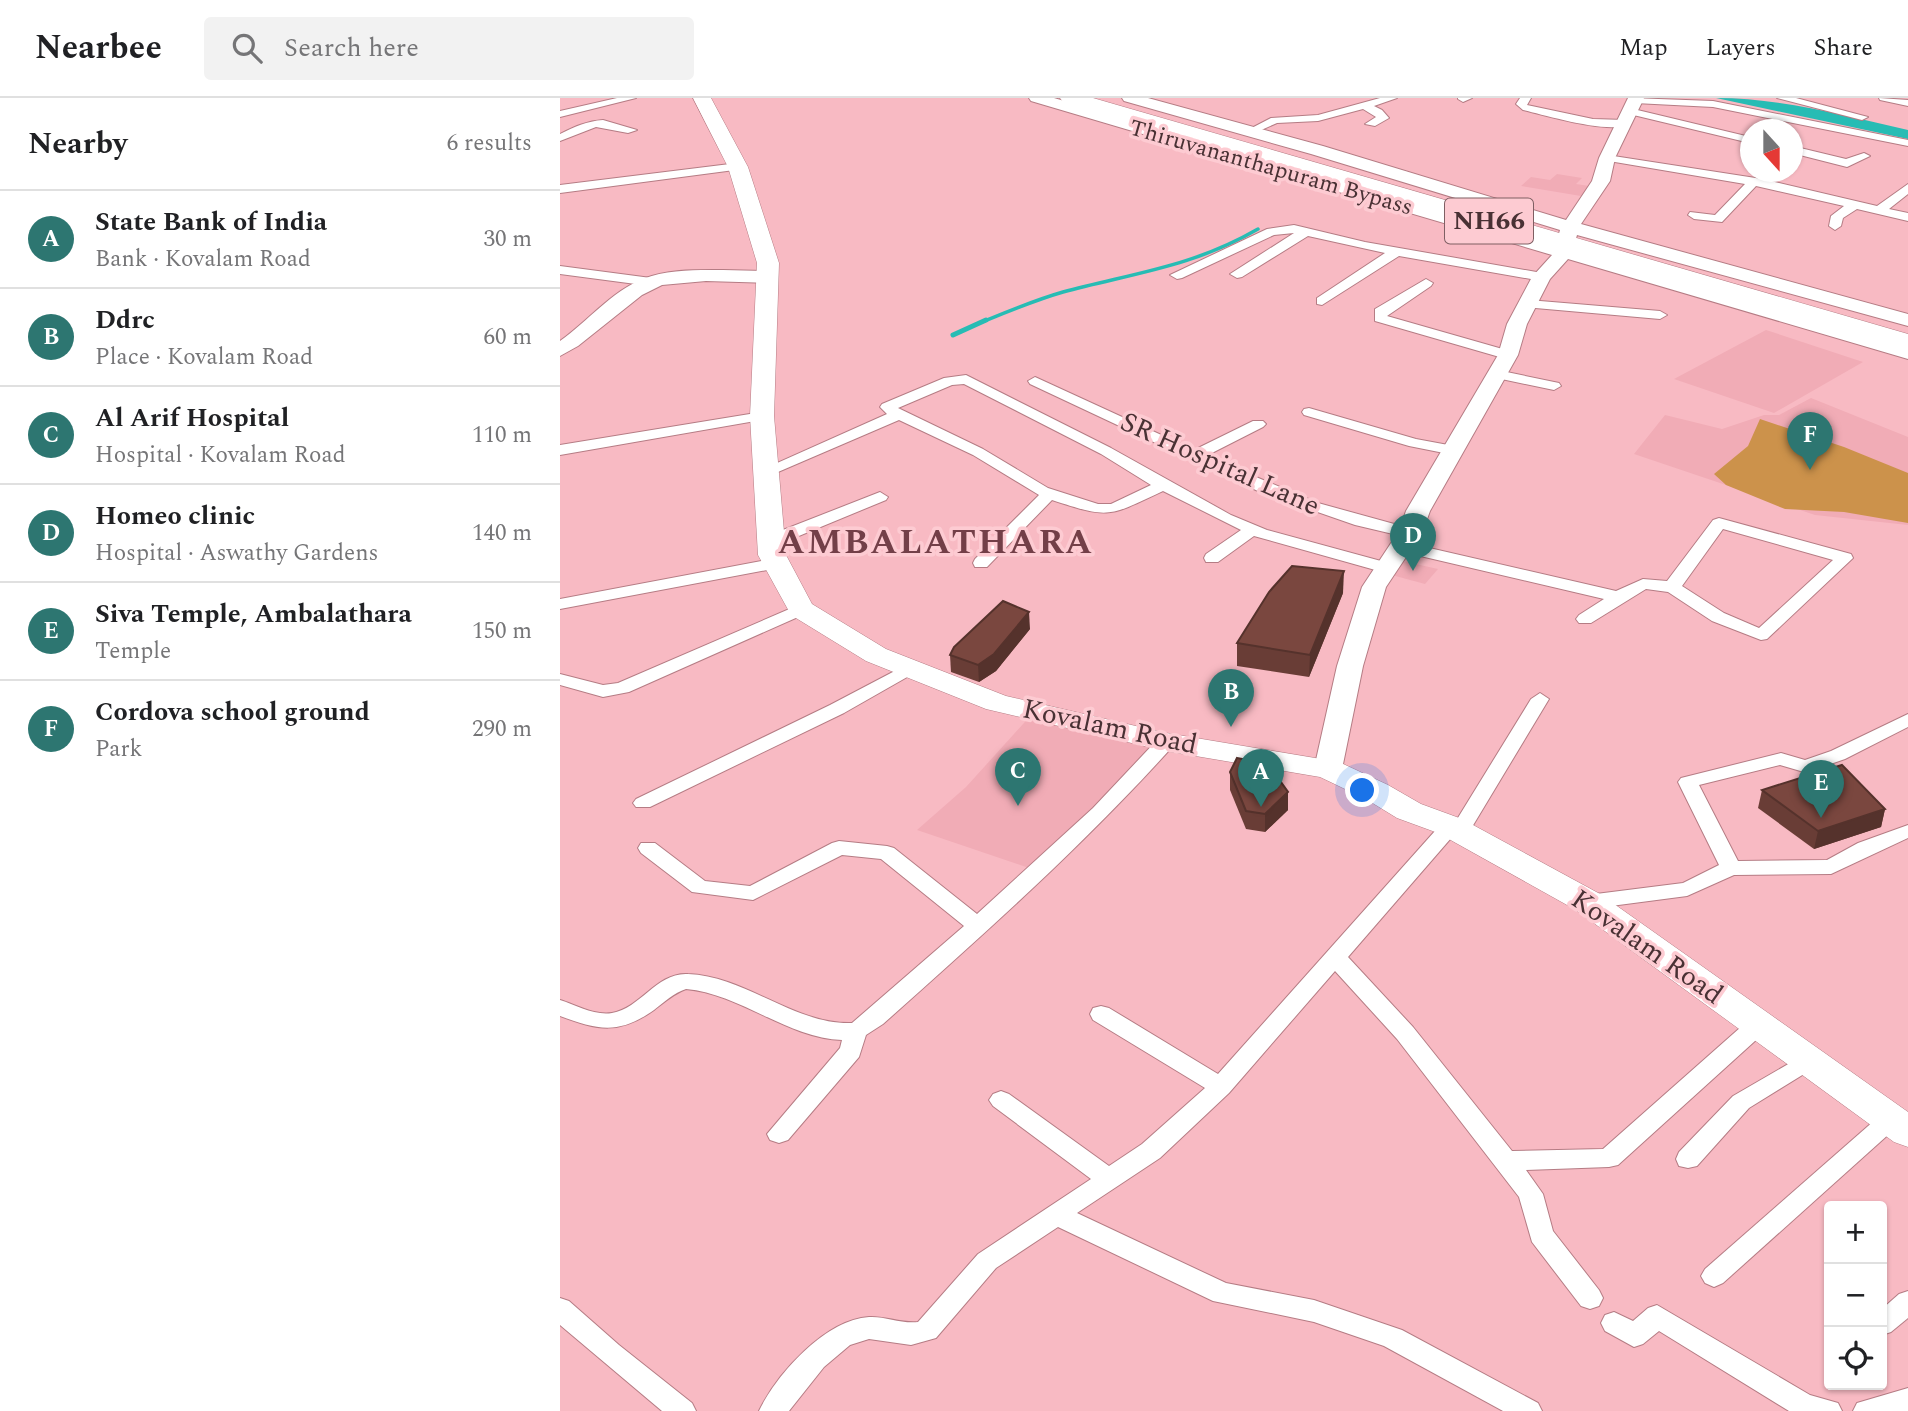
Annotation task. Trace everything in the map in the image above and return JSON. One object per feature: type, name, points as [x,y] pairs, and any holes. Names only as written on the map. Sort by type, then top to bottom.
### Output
[{"type":"highway","name":"Thiruvananthapuram Bypass","points":[[1070,98],[1567,240],[1908,330]]},
{"type":"highway","name":"Thiruvananthapuram Bypass","points":[[1102,98],[1908,342]]},
{"type":"main road","points":[[702,98],[738,167],[768,263],[762,416],[765,472],[774,552],[801,609]]},
{"type":"main road","name":"Kovalam Road","points":[[801,609],[876,655],[997,703],[1166,742],[1328,769],[1377,792],[1409,811],[1455,829],[1588,902],[1899,1125]]},
{"type":"street","points":[[560,114],[631,98]]},
{"type":"street","name":"Thiruvananthapuram Bypass","points":[[1037,98],[1567,240],[1908,320]]},
{"type":"street","points":[[1250,132],[1281,119],[1318,118],[1392,98]]},
{"type":"street","points":[[1526,98],[1521,106],[1593,122],[1631,108],[1713,104],[1908,142]]},
{"type":"street","points":[[1782,98],[1862,117]]},
{"type":"street","points":[[1884,98],[1908,103]]},
{"type":"street","name":"Thiruvananthapuram Bypass","points":[[1136,99],[1250,132],[1908,353]]},
{"type":"street","points":[[1363,105],[1378,112],[1382,118],[1371,124]]},
{"type":"street","points":[[1631,108],[1740,136]]},
{"type":"street","points":[[1328,769],[1350,666],[1374,587],[1405,539],[1418,511],[1502,365],[1517,324],[1542,277],[1601,181],[1607,158],[1631,108]]},
{"type":"street","points":[[560,138],[591,125],[606,123],[622,130],[631,130]]},
{"type":"street","points":[[1803,152],[1847,163],[1864,156]]},
{"type":"street","points":[[1607,158],[1740,180]]},
{"type":"street","points":[[560,189],[738,167]]},
{"type":"street","points":[[1694,215],[1718,219],[1753,182],[1908,217]]},
{"type":"street","points":[[1879,211],[1908,188]]},
{"type":"street","points":[[1835,226],[1837,216],[1854,205]]},
{"type":"street","points":[[1177,275],[1271,232],[1282,230],[1308,231],[1397,251],[1542,277]]},
{"type":"street","points":[[1237,274],[1308,231]]},
{"type":"street","points":[[1322,301],[1397,251]]},
{"type":"street","points":[[560,270],[651,282],[727,276],[768,277]]},
{"type":"street","points":[[560,350],[583,335],[608,311],[651,282]]},
{"type":"street","points":[[1426,283],[1380,312],[1380,318],[1554,386]]},
{"type":"street","points":[[1528,304],[1660,314]]},
{"type":"street","points":[[1163,485],[1105,510],[1049,494],[978,452],[887,407],[949,381],[965,379],[1106,451],[1225,518],[1252,530],[1386,568]]},
{"type":"street","name":"SR Hospital Lane","points":[[1035,381],[1247,481],[1336,516],[1405,539],[1618,597]]},
{"type":"street","points":[[1309,412],[1415,443],[1454,450]]},
{"type":"street","points":[[765,472],[900,414]]},
{"type":"street","points":[[560,450],[762,416]]},
{"type":"street","points":[[1194,456],[1258,424]]},
{"type":"street","points":[[981,563],[1049,494]]},
{"type":"street","points":[[560,604],[774,552],[880,497]]},
{"type":"street","points":[[1585,619],[1643,584],[1672,587],[1718,617],[1761,635],[1845,558],[1719,523],[1672,587]]},
{"type":"street","points":[[1212,558],[1252,530]]},
{"type":"street","points":[[560,679],[603,691],[622,688],[801,609]]},
{"type":"street","points":[[643,803],[837,709],[910,668]]},
{"type":"street","points":[[773,1411],[808,1366],[834,1343],[857,1329],[871,1328],[913,1336],[926,1330],[987,1261],[1151,1151],[1221,1087],[1335,957],[1455,829],[1539,699]]},
{"type":"street","points":[[1731,868],[1688,782],[1781,759],[1804,766],[1812,764],[1905,725]]},
{"type":"street","points":[[560,1008],[610,1023],[631,1016],[667,988],[685,981],[707,985],[752,1000],[834,1032],[856,1031],[885,1009],[1097,815],[1166,742]]},
{"type":"street","points":[[1588,902],[1687,889],[1731,868],[1831,867],[1864,848],[1908,831]]},
{"type":"street","points":[[648,848],[699,887],[753,893],[839,848],[887,853],[977,925]]},
{"type":"street","points":[[1335,957],[1405,1033],[1531,1194],[1541,1234],[1590,1298]]},
{"type":"street","points":[[1101,1014],[1221,1087]]},
{"type":"street","points":[[1505,1161],[1609,1158],[1758,1025]]},
{"type":"street","points":[[779,1134],[851,1051],[856,1031]]},
{"type":"street","points":[[1688,1159],[1741,1102],[1809,1060]]},
{"type":"street","points":[[1001,1100],[1109,1178]]},
{"type":"street","points":[[1714,1276],[1899,1125]]},
{"type":"street","points":[[1055,1214],[1222,1293],[1314,1311],[1393,1338],[1528,1411]]},
{"type":"street","points":[[1887,1320],[1908,1302]]},
{"type":"street","points":[[560,1309],[609,1353],[682,1411]]},
{"type":"street","points":[[1614,1323],[1634,1335],[1657,1316],[1804,1406],[1828,1411]]},
{"type":"street","points":[[1867,1411],[1908,1400]]},
{"type":"shaded area","points":[[1557,174],[1582,178],[1576,184],[1596,187],[1587,197],[1521,186],[1531,177],[1550,180]]},
{"type":"shaded area","points":[[1766,330],[1863,362],[1774,413],[1674,379]]},
{"type":"shaded area","points":[[1811,398],[1908,437],[1908,525],[1815,515],[1634,454],[1665,415],[1722,429],[1764,415],[1779,415]]},
{"type":"shaded area","points":[[1760,419],[1844,447],[1908,473],[1908,523],[1844,512],[1785,509],[1726,485],[1714,474],[1748,446]]},
{"type":"shaded area","points":[[1398,560],[1438,569],[1425,584],[1388,574]]},
{"type":"shaded area","points":[[1033,713],[1158,748],[1029,868],[917,830],[966,787]]},
{"type":"water","points":[[1716,98],[1789,104],[1837,114],[1908,130],[1908,139]]},
{"type":"building","points":[[1292,566],[1344,571],[1310,655],[1237,643],[1269,592]]},
{"type":"building","points":[[1003,601],[1029,612],[994,654],[978,665],[950,655],[954,647]]},
{"type":"building","points":[[1237,758],[1268,764],[1288,792],[1265,814],[1246,811],[1230,772]]},
{"type":"building","points":[[1842,765],[1885,809],[1818,831],[1762,790]]},
{"type":"waterway","points":[[982,322],[1063,292],[1186,261],[1234,242],[1258,229]]},
{"type":"waterway","points":[[953,335],[986,320]]},
{"type":"place","name":"Cordova school ground","points":[[1810,470]]},
{"type":"place","name":"Homeo clinic","points":[[1413,571]]},
{"type":"place","name":"Ddrc","points":[[1231,727]]},
{"type":"place","name":"Al Arif Hospital","points":[[1018,806]]},
{"type":"place","name":"State Bank of India","points":[[1261,807]]},
{"type":"place","name":"Siva Temple, Ambalathara","points":[[1821,818]]},
{"type":"district","name":"AMBALATHARA","points":[[936,542]]}]
